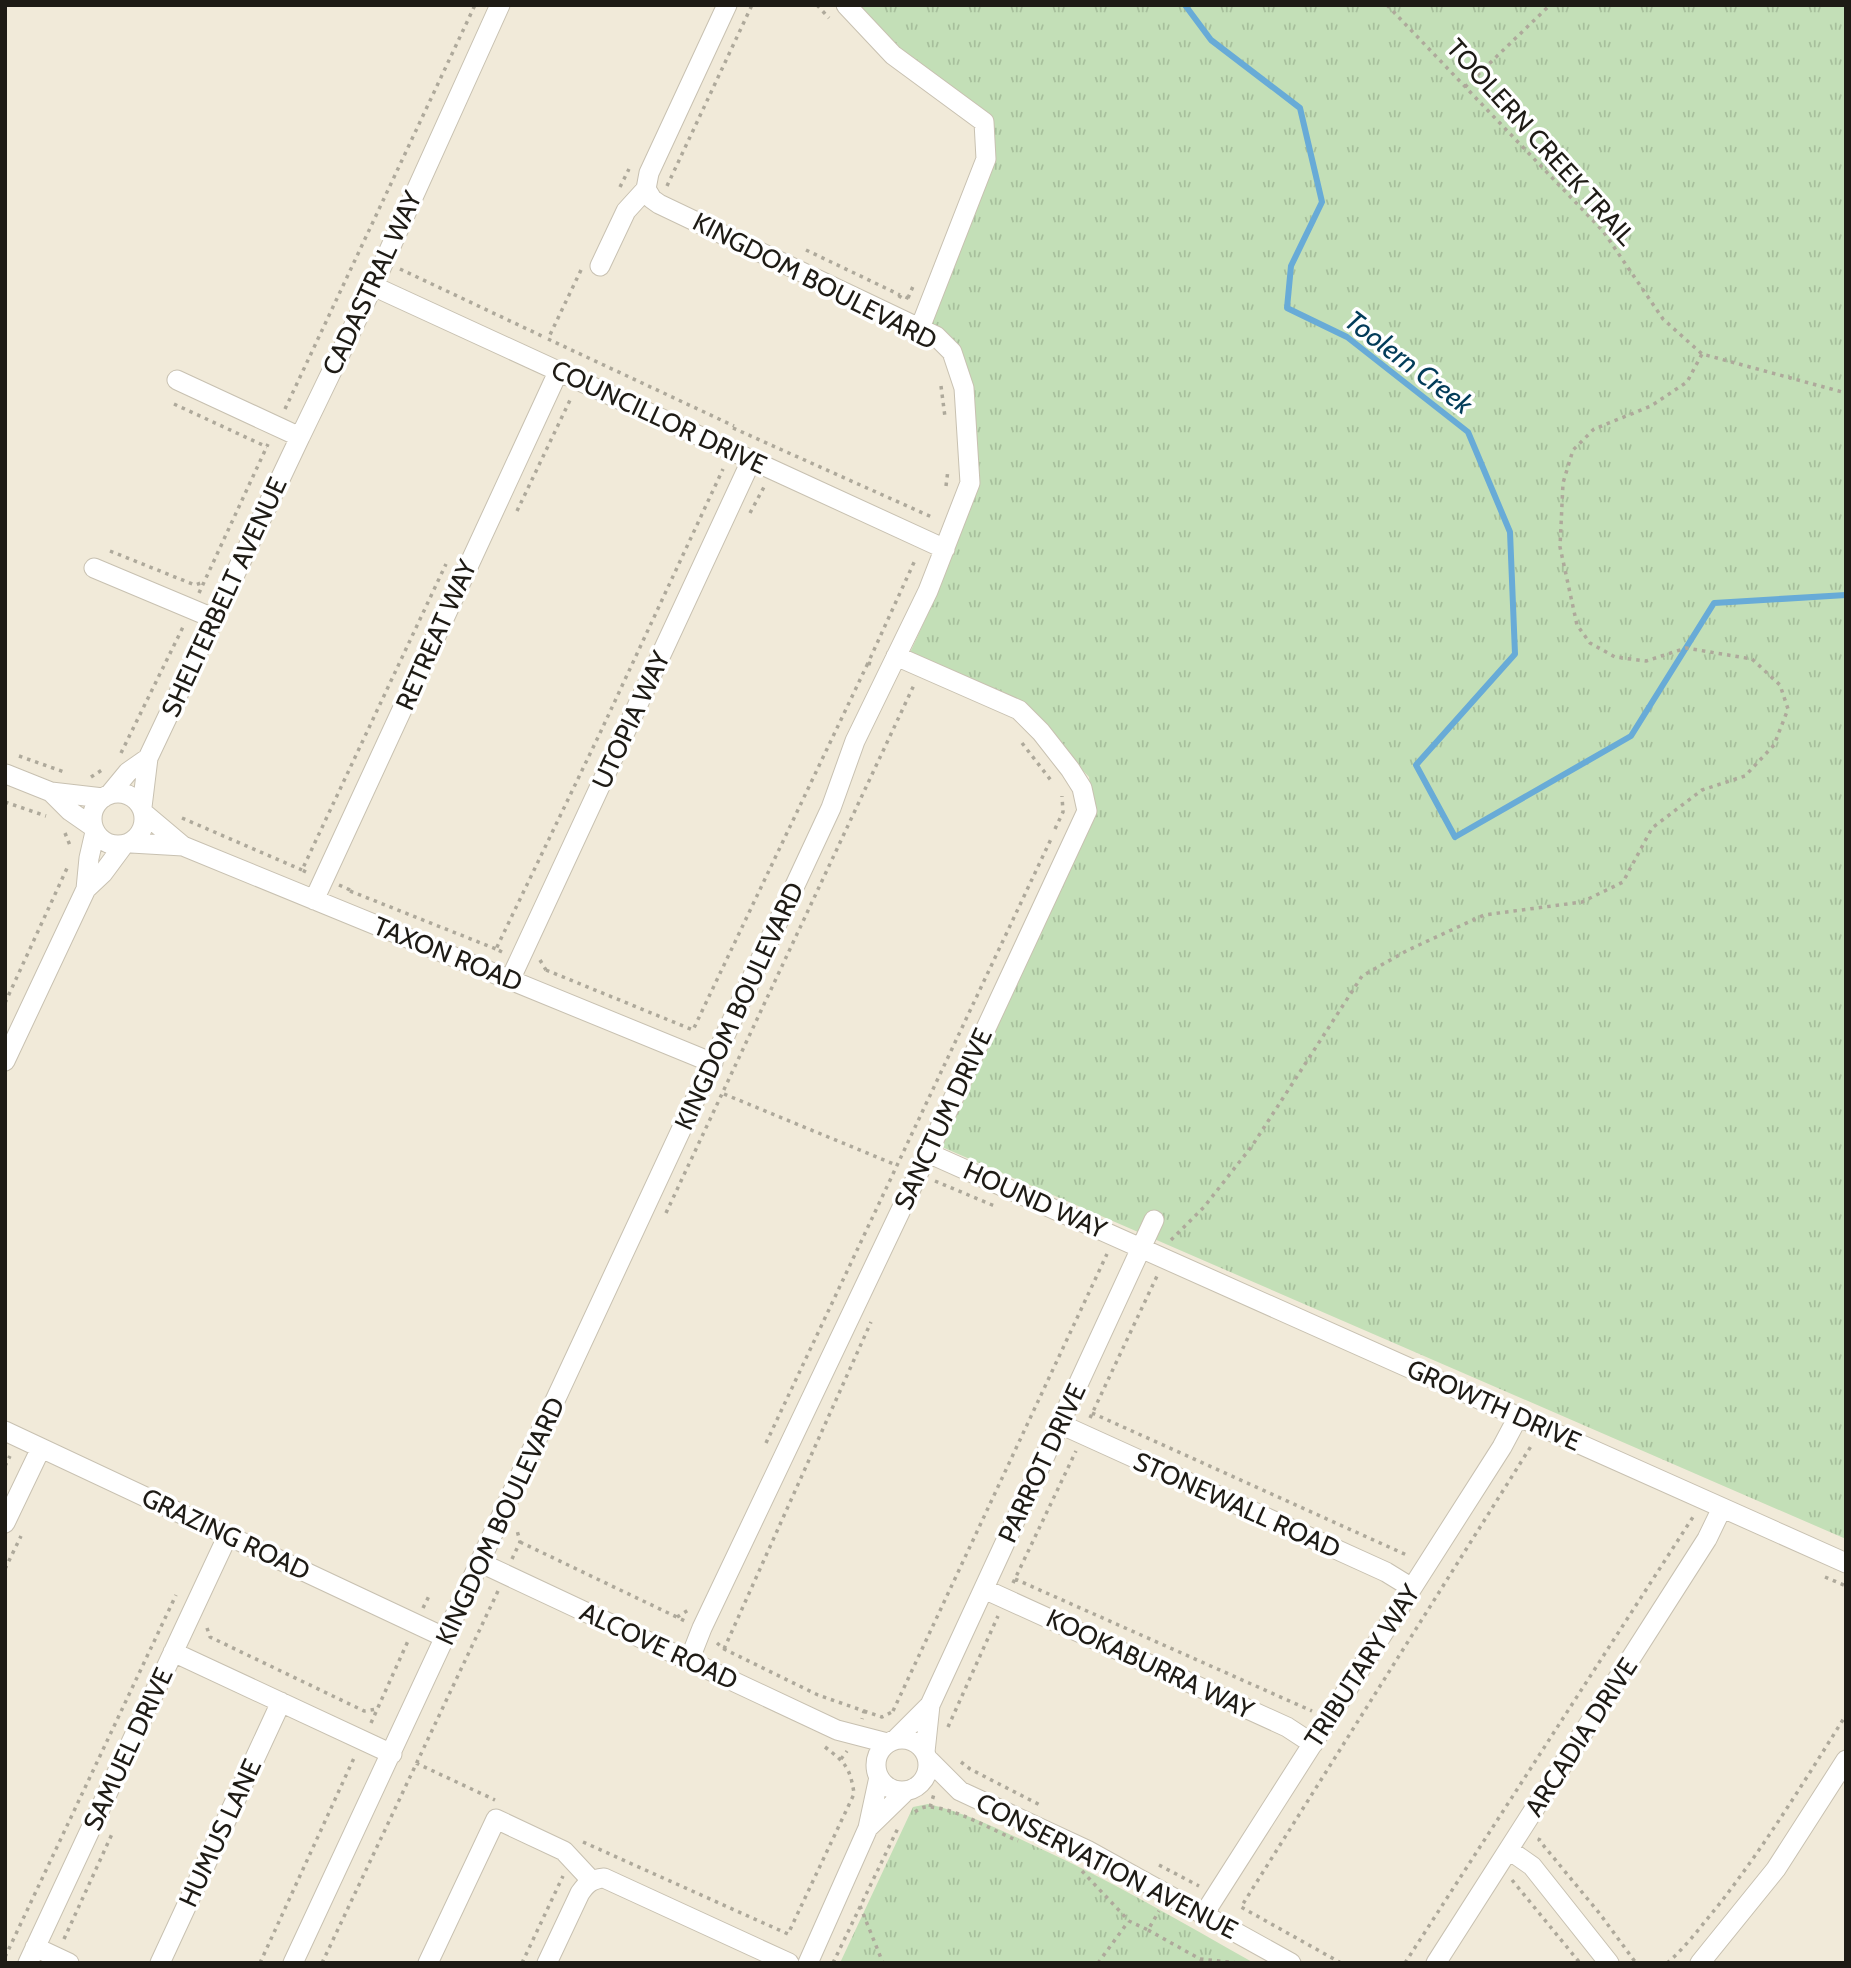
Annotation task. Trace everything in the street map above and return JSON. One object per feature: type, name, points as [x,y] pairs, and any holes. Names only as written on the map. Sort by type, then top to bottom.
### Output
[{"type":"street","name":"CADASTRAL WAY","points":[[300,437],[373,286],[500,5]]},
{"type":"street","points":[[592,266],[626,211],[653,197],[649,173],[727,5]]},
{"type":"street","points":[[846,5],[893,55],[984,122],[986,159],[919,328]]},
{"type":"street","name":"KINGDOM BOULEVARD","points":[[293,1963],[831,808],[855,741],[928,591],[970,483],[964,388],[952,352],[936,336],[653,197]]},
{"type":"street","name":"COUNCILLOR DRIVE","points":[[373,286],[945,549]]},
{"type":"street","name":"RETREAT WAY","points":[[314,900],[559,370]]},
{"type":"street","points":[[177,380],[300,437]]},
{"type":"street","name":"SHELTERBELT AVENUE","points":[[143,811],[148,758],[300,437]]},
{"type":"street","name":"UTOPIA WAY","points":[[510,980],[751,461]]},
{"type":"street","points":[[94,568],[213,618]]},
{"type":"street","name":"SANCTUM DRIVE","points":[[690,1661],[702,1628],[936,1156],[1087,811],[1082,788],[1070,769],[1041,732],[1019,710],[892,664]]},
{"type":"street","name":"SHELTERBELT AVENUE","points":[[106,796],[128,772],[148,758]]},
{"type":"street","points":[[6,774],[51,792],[106,796],[124,793],[131,796],[143,811],[183,846]]},
{"type":"street","points":[[51,792],[107,843],[183,846]]},
{"type":"street","points":[[8,1049],[86,889],[94,830],[93,814],[106,796]]},
{"type":"street","points":[[86,889],[142,831],[143,811]]},
{"type":"street","name":"TAXON ROAD","points":[[183,846],[713,1063]]},
{"type":"street","name":"HOUND WAY","points":[[936,1156],[1141,1248]]},
{"type":"street","name":"PARROT DRIVE","points":[[926,1756],[930,1705],[1154,1220]]},
{"type":"street","name":"GROWTH DRIVE","points":[[1141,1248],[1846,1563]]},
{"type":"street","name":"TRIBUTARY WAY","points":[[1204,1914],[1502,1447],[1518,1417]]},
{"type":"street","name":"STONEWALL ROAD","points":[[1060,1424],[1386,1572],[1412,1588]]},
{"type":"street","name":"GRAZING ROAD","points":[[5,1430],[228,1535],[412,1632],[446,1637]]},
{"type":"street","points":[[5,1523],[41,1447]]},
{"type":"street","name":"ARCADIA DRIVE","points":[[1436,1963],[1707,1539],[1723,1508]]},
{"type":"street","name":"SAMUEL DRIVE","points":[[32,1955],[228,1535]]},
{"type":"street","name":"ALCOVE ROAD","points":[[481,1563],[836,1730],[892,1741]]},
{"type":"street","name":"KOOKABURRA WAY","points":[[984,1589],[1287,1727],[1313,1744]]},
{"type":"street","points":[[173,1652],[391,1754]]},
{"type":"street","name":"HUMUS LANE","points":[[159,1963],[281,1702]]},
{"type":"street","name":"PARROT DRIVE","points":[[892,1741],[930,1705]]},
{"type":"street","name":"ALCOVE ROAD","points":[[836,1730],[877,1773]]},
{"type":"street","points":[[808,1963],[868,1828],[878,1753],[892,1741],[913,1741],[926,1756],[926,1776],[868,1828]]},
{"type":"street","name":"CONSERVATION AVENUE","points":[[926,1756],[960,1790],[1087,1850],[1291,1963]]},
{"type":"street","points":[[1700,1963],[1776,1868],[1846,1760]]},
{"type":"street","points":[[877,1773],[890,1788],[911,1789]]},
{"type":"street","name":"CONSERVATION AVENUE","points":[[911,1789],[960,1790]]},
{"type":"street","points":[[428,1963],[496,1819],[564,1851],[591,1880]]},
{"type":"street","points":[[1509,1850],[1532,1866],[1609,1963]]},
{"type":"street","points":[[547,1963],[580,1893],[591,1880],[604,1878],[789,1963]]},
{"type":"street","points":[[32,1955],[63,1960]]},
{"type":"path","points":[[653,197],[752,5]]},
{"type":"path","points":[[817,5],[834,22]]},
{"type":"path","name":"TOOLERN CREEK TRAIL","points":[[1387,5],[1604,231],[1663,319],[1702,354],[1846,393]]},
{"type":"path","points":[[1465,86],[1550,5]]},
{"type":"path","points":[[592,266],[548,339],[734,426]]},
{"type":"path","points":[[908,298],[918,276]]},
{"type":"path","points":[[892,315],[901,295],[928,307]]},
{"type":"path","points":[[945,1735],[964,1688],[1171,1241],[1204,1207],[1252,1146],[1362,976],[1408,950],[1484,915],[1582,902],[1623,883],[1652,828],[1702,790],[1745,776],[1774,745],[1788,709],[1780,685],[1752,659],[1686,648],[1646,661],[1615,657],[1590,643],[1577,625],[1560,547],[1563,483],[1573,450],[1594,429],[1651,406],[1687,382],[1702,354]]},
{"type":"path","points":[[940,377],[945,419]]},
{"type":"path","points":[[276,403],[289,400],[312,411]]},
{"type":"path","points":[[174,404],[267,447]]},
{"type":"path","points":[[943,496],[949,462]]},
{"type":"path","points":[[745,524],[763,486],[775,492]]},
{"type":"path","points":[[693,1030],[937,512]]},
{"type":"path","points":[[664,1217],[915,684],[892,664],[868,663]]},
{"type":"path","points":[[763,1450],[1063,812],[1062,795],[1053,783],[1070,769]]},
{"type":"path","points":[[177,815],[202,829],[302,870]]},
{"type":"path","points":[[5,1003],[70,860]]},
{"type":"path","points":[[539,959],[546,970]]},
{"type":"path","points":[[723,1094],[896,1166]]},
{"type":"path","points":[[935,1181],[936,1156]]},
{"type":"path","points":[[893,1711],[1107,1254]]},
{"type":"path","points":[[724,1649],[872,1320]]},
{"type":"path","points":[[1092,1413],[1411,1557]]},
{"type":"path","points":[[1341,1963],[1241,1907],[1533,1443]]},
{"type":"path","points":[[5,1466],[8,1455],[32,1466]]},
{"type":"path","points":[[1405,1963],[1693,1517]]},
{"type":"path","points":[[322,1963],[520,1542],[516,1526]]},
{"type":"path","points":[[1015,1578],[1312,1712]]},
{"type":"path","points":[[5,1957],[178,1592]]},
{"type":"path","points":[[260,1963],[430,1594]]},
{"type":"path","points":[[677,1617],[689,1610],[695,1597]]},
{"type":"path","points":[[192,1660],[207,1628],[210,1637],[364,1711],[377,1709]]},
{"type":"path","points":[[397,1636],[412,1632]]},
{"type":"path","points":[[1667,1963],[1693,1936],[1739,1879],[1846,1715]]},
{"type":"path","points":[[580,1840],[788,1934],[854,1793],[873,1800]]},
{"type":"path","points":[[912,1813],[922,1807],[930,1807],[966,1818],[1024,1844]]},
{"type":"path","points":[[834,1963],[902,1819]]},
{"type":"path","points":[[1546,1828],[1539,1840],[1636,1963]]},
{"type":"path","points":[[63,1960],[112,1833]]},
{"type":"path","points":[[1082,1871],[1129,1921],[1200,1959],[1238,1963]]},
{"type":"path","points":[[1148,1930],[1181,1877]]},
{"type":"path","points":[[860,1906],[883,1963]]},
{"type":"path","points":[[1098,1963],[1129,1921]]},
{"type":"green space","points":[[842,5],[1846,5],[1846,1539],[942,1147],[1094,814],[1089,777],[1025,710],[908,657],[930,609],[976,483],[970,387],[926,326],[990,118]]},
{"type":"green space","points":[[928,1804],[984,1822],[1065,1860],[1254,1963],[840,1963],[913,1807]]},
{"type":"waterway","name":"Toolern Creek","points":[[1185,5],[1211,40],[1300,108],[1322,202],[1291,266],[1287,308],[1347,337],[1468,432],[1510,532],[1515,654],[1416,765],[1455,837],[1631,736],[1714,603],[1846,595]]}]
